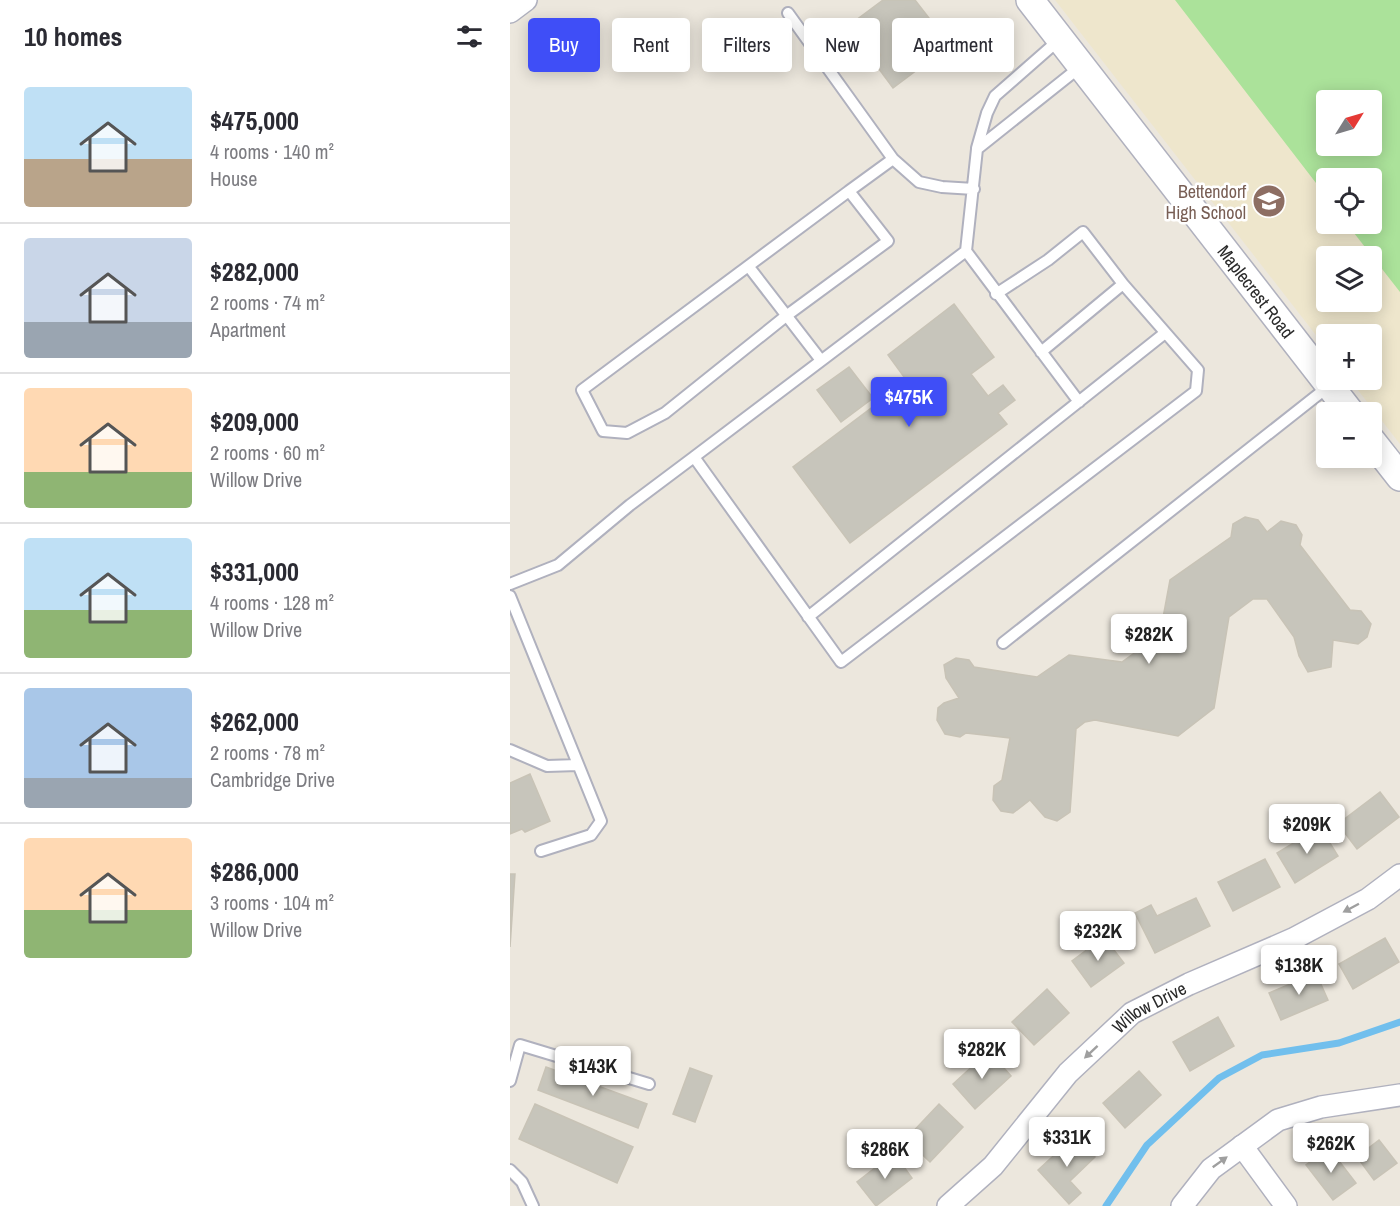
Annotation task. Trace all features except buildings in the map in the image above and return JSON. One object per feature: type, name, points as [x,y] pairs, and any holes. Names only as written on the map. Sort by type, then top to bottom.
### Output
[{"type":"street","points":[[510,12],[526,0]]},
{"type":"street","name":"Maplecrest Road","points":[[1030,0],[1316,368]]},
{"type":"street","name":"Maplecrest Road","points":[[1333,390],[1342,402]]},
{"type":"street","points":[[1382,454],[1400,477]]},
{"type":"street","name":"Willow Drive","points":[[948,1206],[993,1166],[1068,1073],[1132,1013],[1190,984],[1293,939],[1368,899],[1400,875]]},
{"type":"street","points":[[1182,1206],[1211,1169],[1278,1120],[1321,1107],[1400,1095]]},
{"type":"street","points":[[1242,1146],[1286,1206]]},
{"type":"lane","points":[[788,13],[892,159],[919,182],[942,187],[974,189]]},
{"type":"lane","points":[[1059,39],[995,96],[987,113],[977,149],[966,251],[1079,402]]},
{"type":"lane","points":[[977,149],[1080,67]]},
{"type":"lane","points":[[849,191],[888,241],[786,316],[665,413],[627,433],[603,431],[582,390],[749,267],[849,191],[892,159]]},
{"type":"lane","points":[[694,457],[841,662],[1196,391],[1198,370],[1123,284],[1083,231],[1048,260],[996,294]]},
{"type":"lane","points":[[510,584],[558,565],[630,505],[820,359],[966,251]]},
{"type":"lane","points":[[749,267],[820,359]]},
{"type":"lane","points":[[1041,352],[1123,284]]},
{"type":"lane","points":[[808,617],[1165,333]]},
{"type":"lane","points":[[1003,643],[1325,390]]},
{"type":"lane","points":[[510,596],[601,821],[591,835],[541,851]]},
{"type":"lane","points":[[510,750],[546,766],[578,765]]},
{"type":"lane","points":[[510,1081],[520,1045],[649,1084]]},
{"type":"lane","points":[[510,1170],[522,1182],[533,1206]]},
{"type":"shaded area","name":"Bettendorf High School","points":[[1055,0],[1400,0],[1400,444],[1382,421],[1382,402],[1367,402],[1358,390],[1382,390],[1382,324],[1316,324],[1316,335]]},
{"type":"green space","points":[[1175,0],[1400,0],[1400,292],[1382,269],[1382,246],[1364,246],[1355,234],[1382,234],[1382,168],[1316,168],[1316,183]]},
{"type":"waterway","points":[[1106,1206],[1147,1145],[1219,1078],[1262,1055],[1339,1043],[1400,1022]]},
{"type":"place","name":"Bettendorf High School","points":[[1269,201]]}]
